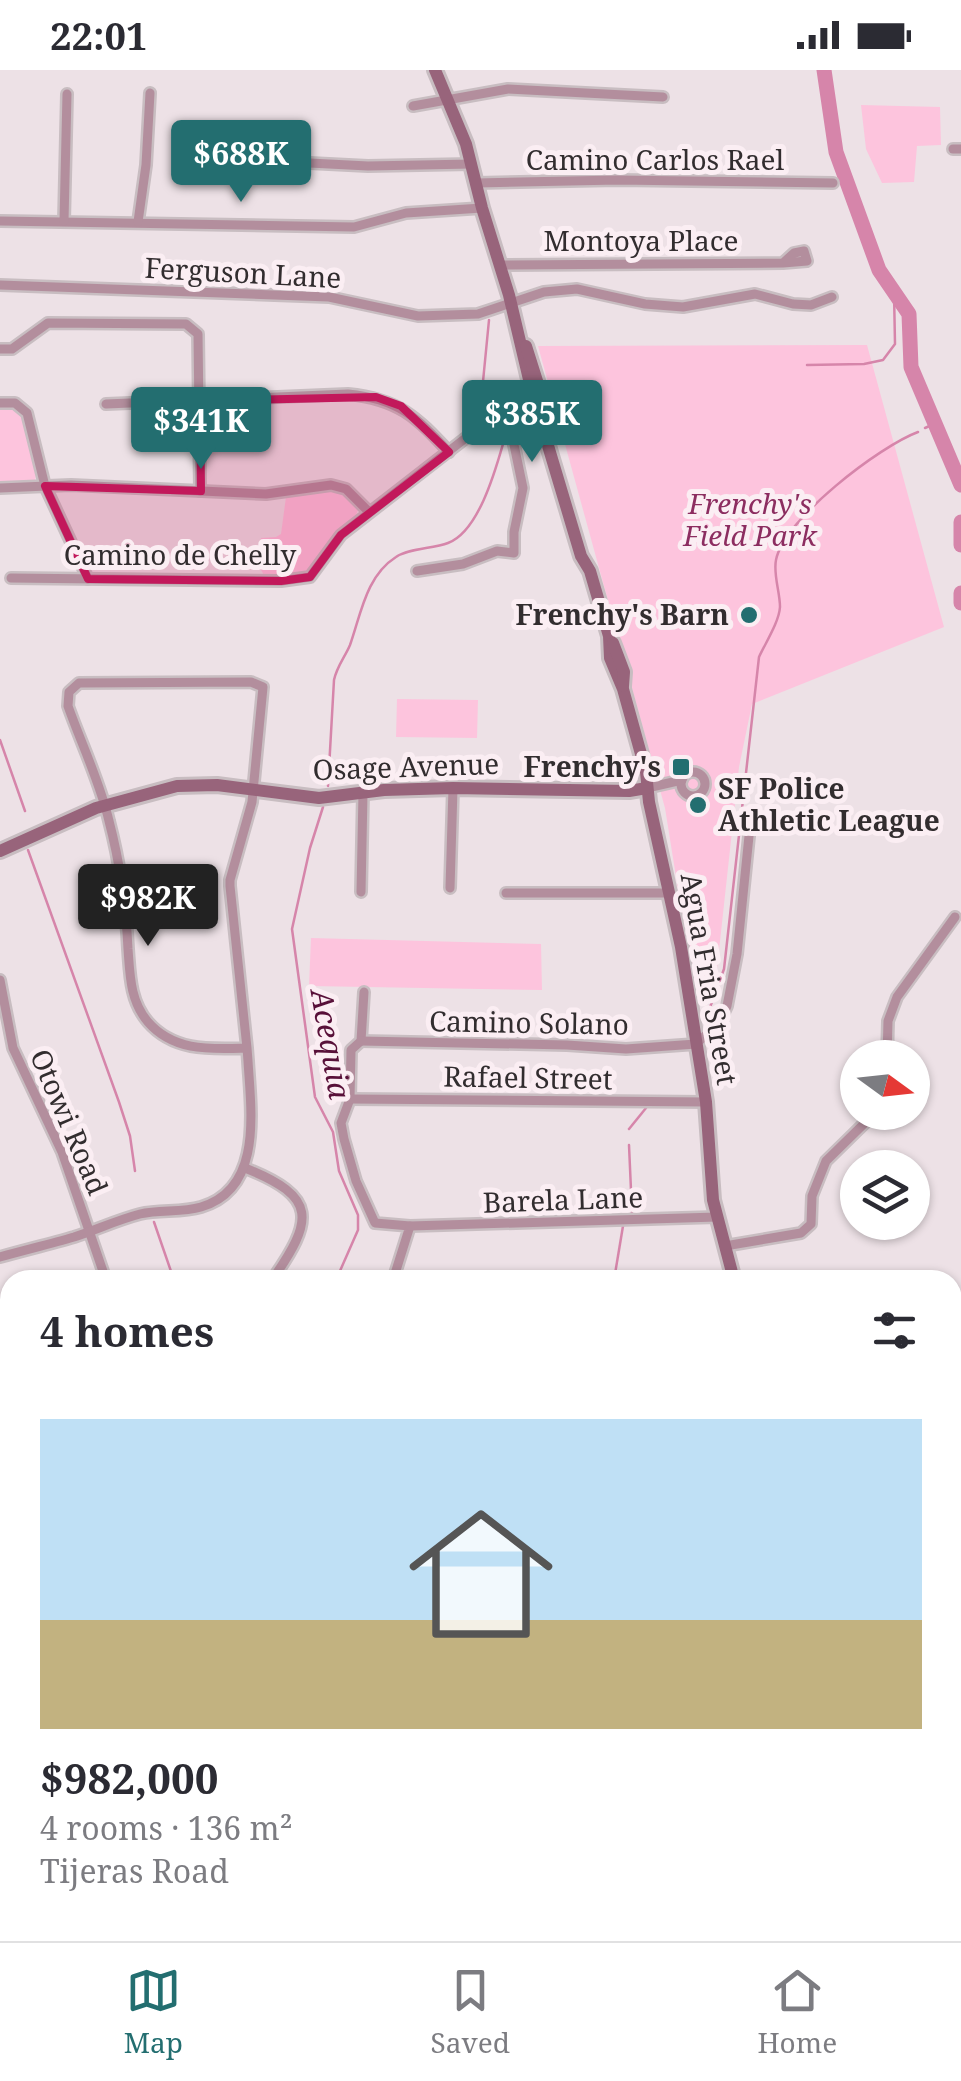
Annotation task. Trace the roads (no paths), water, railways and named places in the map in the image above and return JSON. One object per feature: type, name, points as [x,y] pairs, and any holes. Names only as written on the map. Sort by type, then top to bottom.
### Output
[{"type":"street","name":"Agua Fria Street","points":[[435,70],[472,164],[520,341],[529,349],[541,411],[590,555],[590,571],[608,636],[619,656],[669,893],[706,1102],[717,1217],[731,1270]]},
{"type":"street","points":[[413,106],[508,89],[663,97]]},
{"type":"street","points":[[138,222],[150,92]]},
{"type":"street","points":[[64,222],[67,94]]},
{"type":"street","points":[[290,162],[368,166],[472,164]]},
{"type":"street","name":"Camino Carlos Rael","points":[[476,183],[834,183]]},
{"type":"street","points":[[0,221],[354,228],[406,213],[482,208]]},
{"type":"street","name":"Montoya Place","points":[[500,265],[783,263]]},
{"type":"street","name":"Ferguson Lane","points":[[0,285],[329,297],[418,316],[478,314],[544,292],[577,289],[645,304],[682,307],[755,294],[812,305],[832,297]]},
{"type":"street","points":[[0,349],[12,349],[48,323],[186,324],[198,334],[200,491]]},
{"type":"street","points":[[106,404],[338,394],[376,396],[401,406],[449,452]]},
{"type":"street","points":[[0,403],[15,403],[27,413],[45,486],[88,579]]},
{"type":"street","points":[[473,433],[511,428],[541,411]]},
{"type":"street","name":"Camino de Chelly","points":[[10,578],[280,581],[310,577],[341,535],[485,423],[541,411]]},
{"type":"street","points":[[417,570],[463,564],[497,551],[514,553],[523,488],[508,416]]},
{"type":"street","points":[[0,488],[45,486],[266,494],[331,485],[346,488],[369,512]]},
{"type":"street","points":[[0,1256],[138,1214],[211,1204],[232,1188],[245,1168],[249,1136],[247,1048],[230,880],[253,788],[264,696],[260,684],[84,682],[75,686],[69,692],[68,706],[104,806],[120,875],[132,986],[142,1014],[161,1034],[179,1044],[247,1048]]},
{"type":"street","points":[[56,688],[69,692]]},
{"type":"street","points":[[647,788],[682,780]]},
{"type":"street","name":"Osage Avenue","points":[[0,851],[104,806],[178,786],[217,784],[319,798],[453,788],[647,788]]},
{"type":"street","points":[[450,888],[453,788]]},
{"type":"street","points":[[362,892],[363,793]]},
{"type":"street","points":[[696,1044],[719,1023],[728,1006],[749,836]]},
{"type":"street","points":[[506,893],[669,893]]},
{"type":"street","points":[[887,1040],[888,1021],[897,997],[956,917]]},
{"type":"street","name":"Otowi Road","points":[[0,981],[12,1048],[56,1139],[103,1270]]},
{"type":"street","points":[[364,992],[361,1042],[351,1050],[350,1098],[342,1123],[344,1139],[375,1223],[410,1226],[396,1270]]},
{"type":"street","name":"Camino Solano","points":[[361,1042],[567,1045],[626,1050],[696,1044]]},
{"type":"street","name":"Rafael Street","points":[[350,1098],[706,1102]]},
{"type":"street","points":[[725,1246],[801,1233],[811,1224],[812,1196],[826,1161],[858,1130]]},
{"type":"street","points":[[245,1168],[284,1185],[302,1211],[299,1241],[279,1270]]},
{"type":"street","name":"Barela Lane","points":[[410,1226],[717,1217]]},
{"type":"waterway","points":[[824,70],[836,152],[879,270],[909,314],[911,367],[961,485]]},
{"type":"waterway","name":"Acequia","points":[[807,365],[883,360],[895,344],[894,292]]},
{"type":"waterway","points":[[481,402],[489,320]]},
{"type":"waterway","points":[[925,428],[936,423]]},
{"type":"waterway","points":[[709,1010],[724,969],[759,657],[780,607],[776,560],[783,543],[814,505],[858,468],[918,432]]},
{"type":"waterway","name":"Acequia","points":[[328,786],[334,680],[371,585],[396,557],[459,537],[484,500],[503,444]]},
{"type":"waterway","points":[[961,522],[961,545]]},
{"type":"waterway","points":[[961,593],[961,603]]},
{"type":"waterway","points":[[0,740],[25,811]]},
{"type":"waterway","name":"Acequia","points":[[323,807],[292,929],[315,1097],[333,1132],[339,1171],[358,1215],[358,1230],[340,1270]]},
{"type":"waterway","points":[[28,850],[119,1102],[130,1136],[135,1171]]},
{"type":"waterway","points":[[629,1129],[646,1108]]},
{"type":"waterway","points":[[629,1145],[632,1213]]},
{"type":"waterway","points":[[154,1222],[171,1270]]},
{"type":"waterway","points":[[616,1270],[623,1226]]},
{"type":"place","name":"Frenchy's Barn","points":[[749,615]]},
{"type":"place","name":"Frenchy's","points":[[681,767]]},
{"type":"place","name":"SF Police Athletic League","points":[[698,805]]},
{"type":"park label","name":"Frenchy's Field Park","points":[[750,520]]}]
